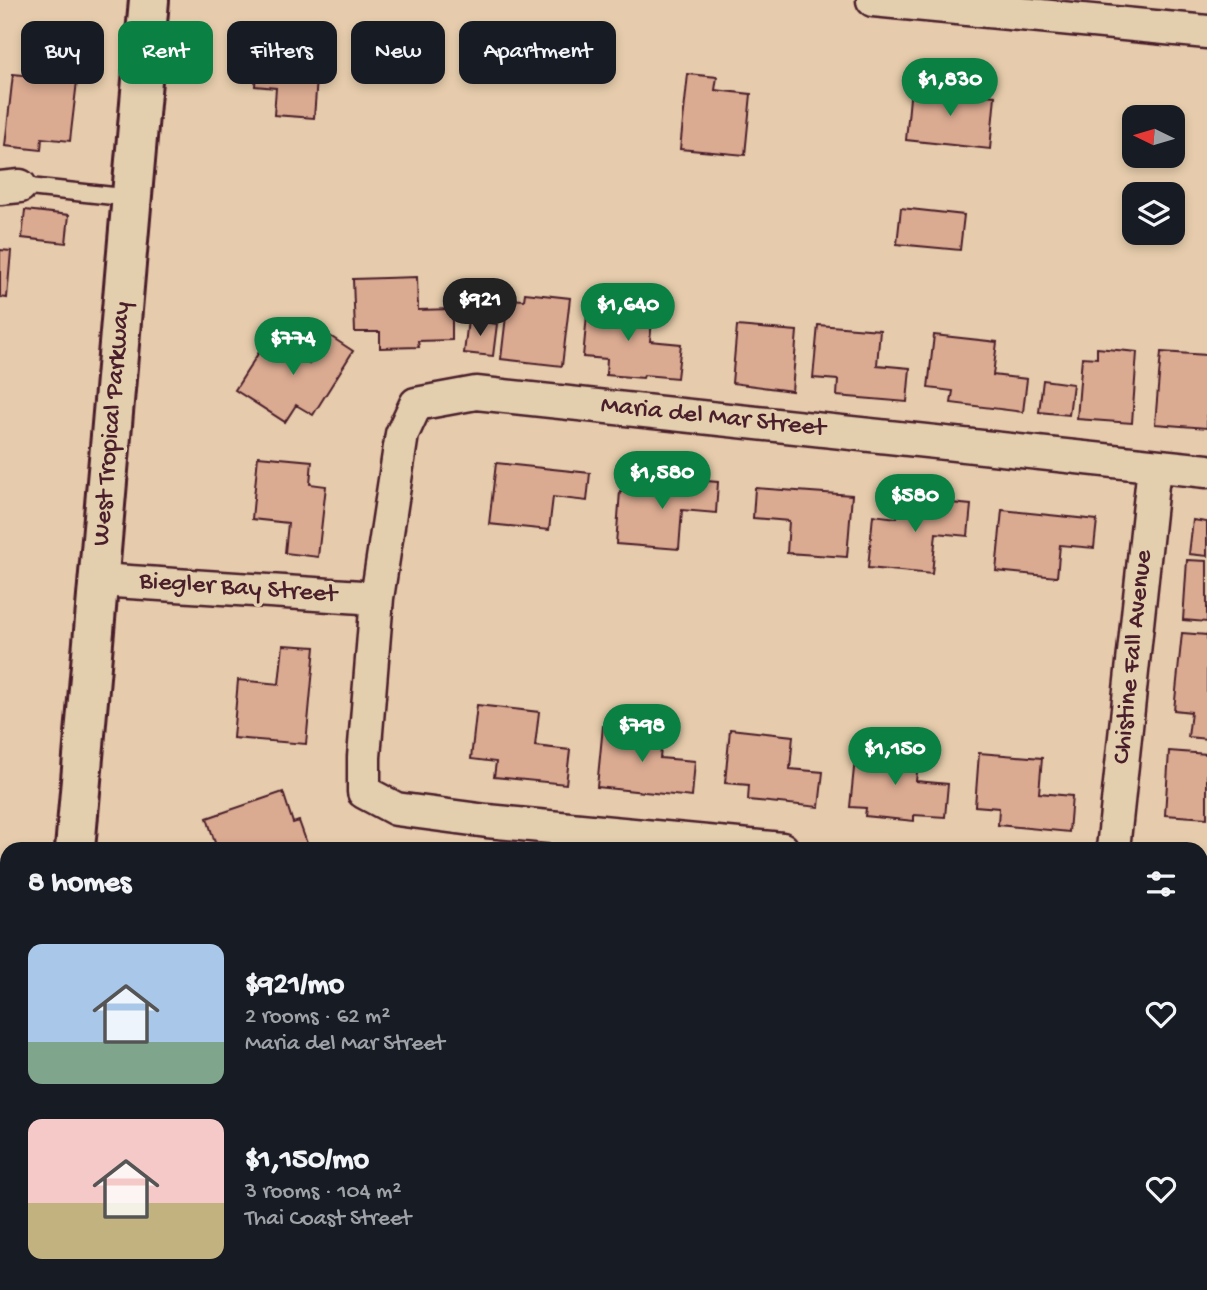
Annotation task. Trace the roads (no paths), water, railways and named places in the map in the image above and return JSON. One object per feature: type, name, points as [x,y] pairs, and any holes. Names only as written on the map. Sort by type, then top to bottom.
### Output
[{"type":"main road","name":"West Tropical Parkway","points":[[76,842],[149,0]]},
{"type":"street","points":[[873,0],[1207,32]]},
{"type":"street","name":"Maria del Mar Street","points":[[377,598],[402,434],[416,404],[477,393],[1207,471]]},
{"type":"street","name":"Chistine Fall Avenue","points":[[1115,842],[1154,466]]},
{"type":"street","name":"Biegler Bay Street","points":[[99,580],[377,598]]},
{"type":"street","points":[[377,598],[364,757],[364,792],[396,809],[487,821],[708,842]]},
{"type":"lane","points":[[10,187],[132,198]]}]
